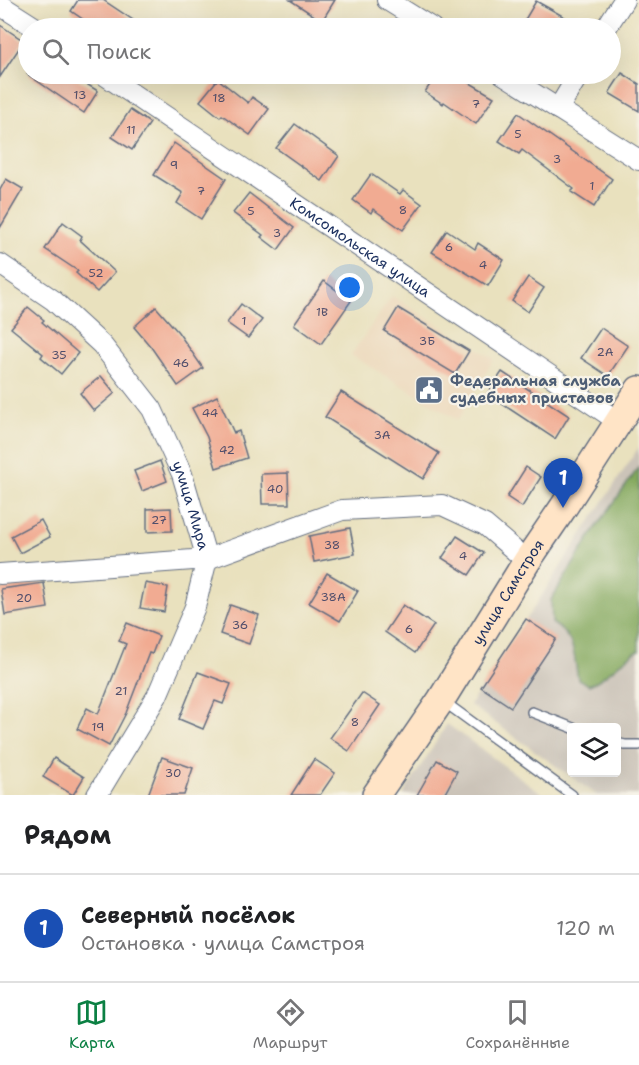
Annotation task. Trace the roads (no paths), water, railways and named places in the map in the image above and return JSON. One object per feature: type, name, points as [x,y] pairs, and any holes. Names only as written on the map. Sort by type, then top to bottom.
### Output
[{"type":"street","points":[[387,0],[416,18]]},
{"type":"street","points":[[612,18],[624,0]]},
{"type":"street","points":[[0,5],[20,18]]},
{"type":"street","name":"Комсомольская улица","points":[[119,84],[632,408]]},
{"type":"street","points":[[518,84],[639,160]]},
{"type":"street","points":[[558,109],[573,84]]},
{"type":"street","name":"улица Мира","points":[[0,264],[53,300],[102,345],[152,409],[182,474],[207,559],[195,607],[157,696],[97,795]]},
{"type":"street","name":"улица Самстроя","points":[[376,795],[441,700],[527,561],[632,408]]},
{"type":"street","points":[[0,574],[207,559],[342,510],[442,505],[485,525],[527,561]]},
{"type":"lane","points":[[441,700],[572,795]]},
{"type":"lane","points":[[532,711],[567,726]]},
{"type":"lane","points":[[621,744],[639,745]]},
{"type":"place","name":"Федеральная служба судебных приставов","points":[[429,390]]},
{"type":"place","name":"Северный посёлок","points":[[563,508]]}]
